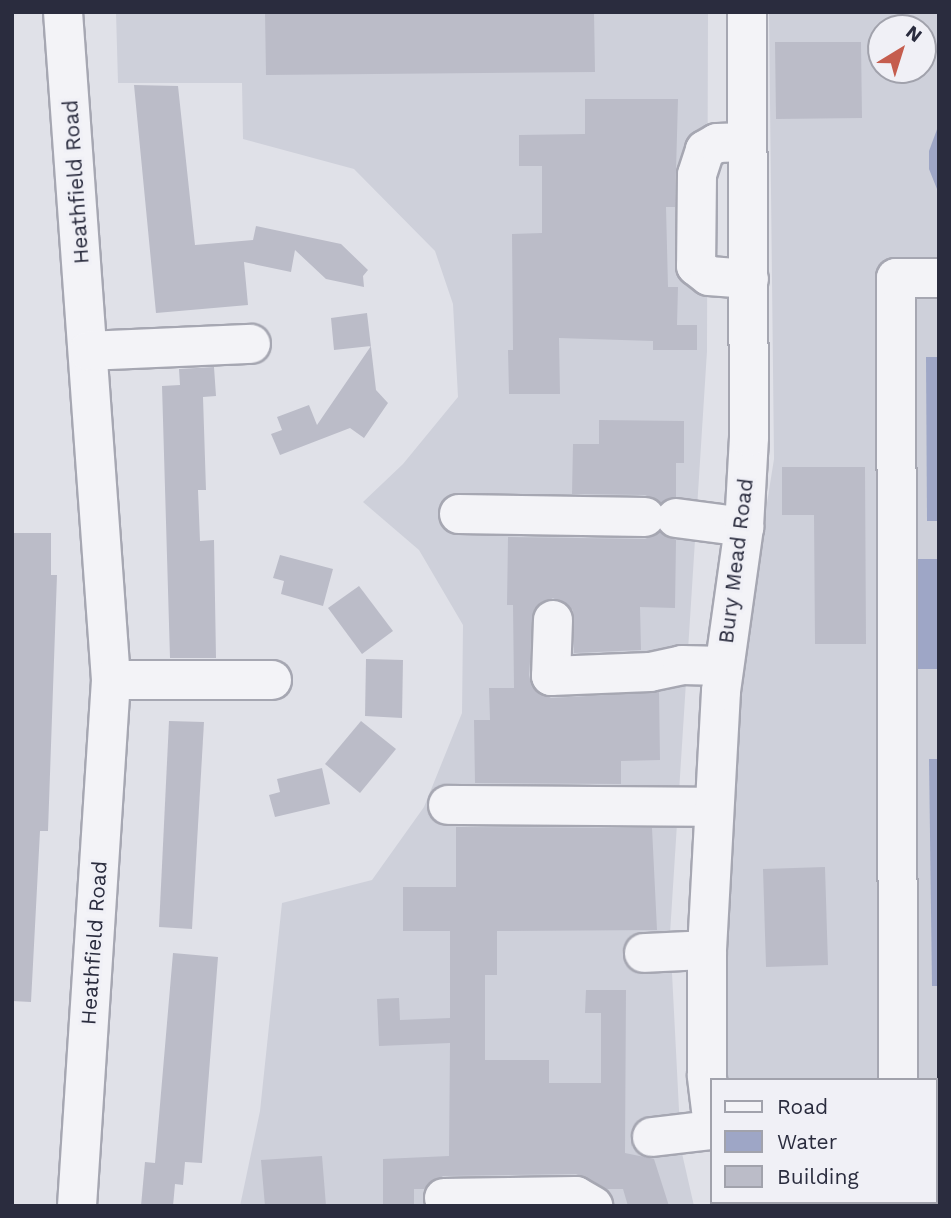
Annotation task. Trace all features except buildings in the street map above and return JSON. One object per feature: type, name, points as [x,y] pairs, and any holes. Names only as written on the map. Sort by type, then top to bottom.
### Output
[{"type":"street","name":"Heathfield Road","points":[[63,12],[111,680],[77,1206]]},
{"type":"street","name":"Bury Mead Road","points":[[710,1101],[707,1075],[707,950],[715,807],[724,666],[744,527],[749,437],[747,12]]},
{"type":"street","points":[[747,142],[717,143],[705,150],[697,175],[696,265],[709,276],[749,279]]},
{"type":"street","points":[[898,1078],[896,278],[939,278]]},
{"type":"street","points":[[89,351],[251,344]]},
{"type":"street","points":[[459,514],[660,518],[744,527]]},
{"type":"street","points":[[552,620],[551,676],[649,672],[682,665],[724,666]]},
{"type":"street","points":[[111,680],[272,680]]},
{"type":"street","points":[[449,805],[715,807]]},
{"type":"street","points":[[644,953],[707,950]]},
{"type":"street","points":[[652,1137],[710,1130]]},
{"type":"street","points":[[444,1198],[576,1196],[593,1206]]},
{"type":"shaded area","points":[[116,12],[708,12],[707,351],[670,934],[681,1149],[694,1206],[240,1206],[260,1111],[282,903],[372,880],[424,807],[462,713],[463,625],[419,550],[363,502],[403,464],[458,397],[453,304],[435,251],[354,169],[243,139],[242,83],[118,83]]},
{"type":"shaded area","points":[[769,12],[939,12],[939,1206],[846,1204],[937,1204],[937,1078],[728,1078],[721,1032],[735,704],[774,459]]},
{"type":"water","points":[[939,124],[939,194],[929,169],[929,151]]},
{"type":"water","points":[[926,357],[939,357],[939,521],[927,521]]},
{"type":"water","points":[[906,559],[939,559],[939,669],[906,669]]},
{"type":"water","points":[[929,759],[939,759],[939,986],[932,986]]}]
